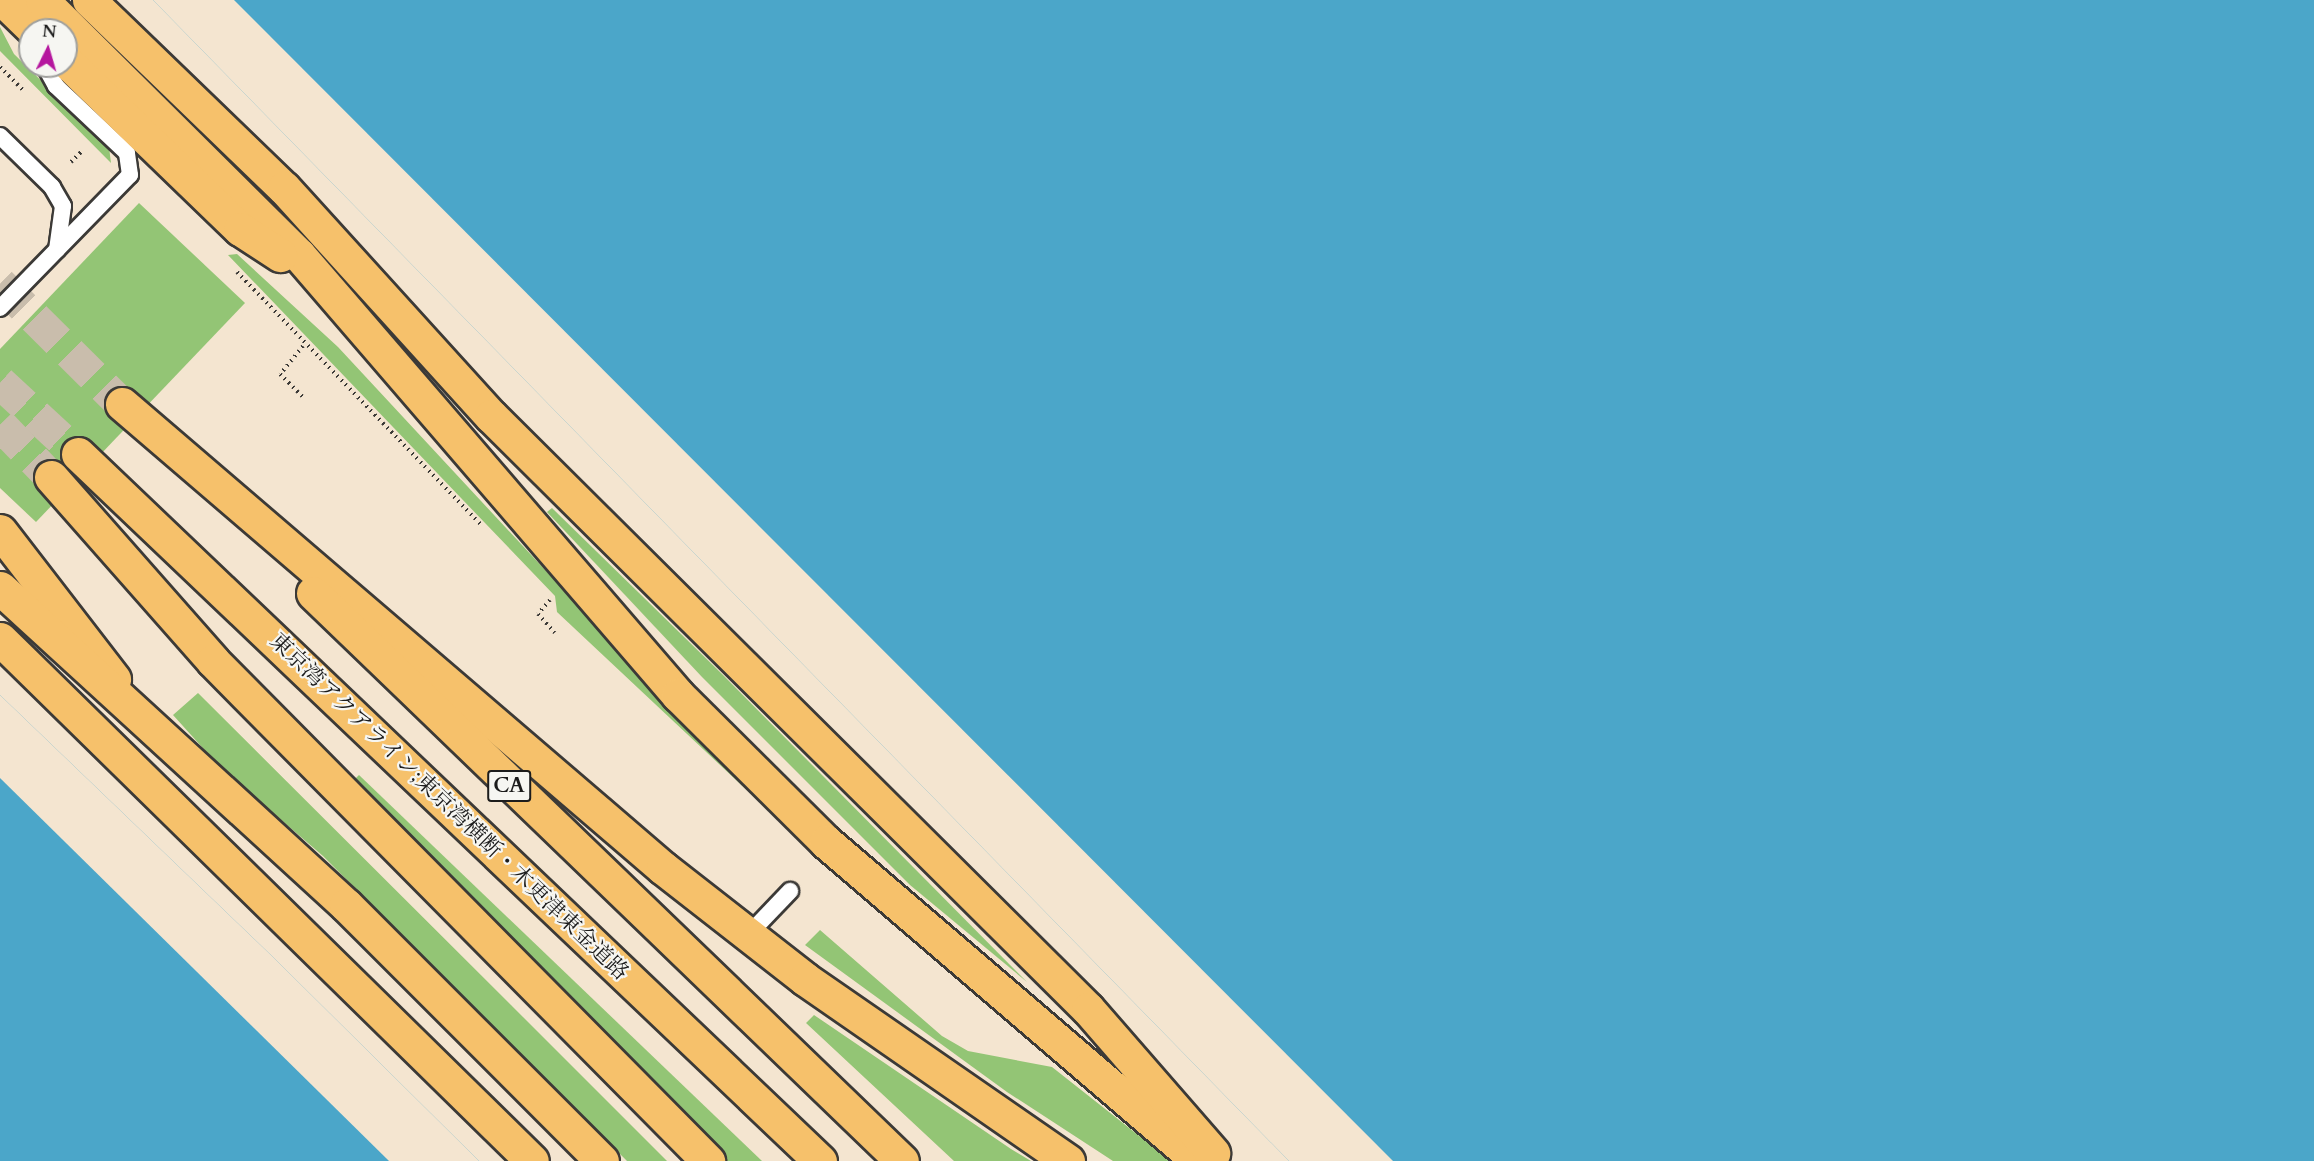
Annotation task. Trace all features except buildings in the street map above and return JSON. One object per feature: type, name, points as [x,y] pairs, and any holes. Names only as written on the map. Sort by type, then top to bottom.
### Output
[{"type":"highway","points":[[88,0],[284,188],[491,416],[1088,1009],[1220,1161]]},
{"type":"highway","points":[[25,16],[323,284],[678,694],[826,842],[1198,1161]]},
{"type":"highway","points":[[78,73],[240,229],[323,284]]},
{"type":"highway","name":"CA","points":[[748,935],[663,868],[122,404],[501,779],[902,1161]]},
{"type":"highway","name":"東京湾アクアライン;東京湾横断・木更津東金道路","points":[[78,454],[820,1161]]},
{"type":"highway","points":[[51,477],[213,661],[708,1161]]},
{"type":"highway","points":[[0,531],[160,737]]},
{"type":"highway","points":[[0,588],[346,905],[602,1161]]},
{"type":"highway","points":[[0,639],[532,1161]]},
{"type":"highway","points":[[748,935],[1068,1161]]},
{"type":"lane","points":[[0,308],[122,185],[132,162],[56,86],[52,78]]},
{"type":"lane","points":[[0,136],[52,187],[63,206],[56,253]]},
{"type":"lane","points":[[748,935],[790,891]]},
{"type":"path","points":[[231,267],[304,340],[303,346],[279,374],[303,397]]},
{"type":"path","points":[[303,346],[486,531]]},
{"type":"path","points":[[544,589],[552,597],[538,614],[555,633]]},
{"type":"green space","points":[[0,27],[18,58],[18,69],[0,51]]},
{"type":"green space","points":[[27,78],[39,78],[109,147],[111,163]]},
{"type":"green space","points":[[139,203],[245,303],[36,522],[0,488],[0,349]]},
{"type":"green space","points":[[237,254],[338,347],[768,810],[557,612],[555,596],[228,255]]},
{"type":"green space","points":[[552,508],[723,675],[1027,982],[910,885],[702,677],[547,512]]},
{"type":"green space","points":[[198,693],[667,1161],[627,1161],[323,856],[220,767],[173,715]]},
{"type":"green space","points":[[359,775],[762,1161],[725,1161],[352,782]]},
{"type":"green space","points":[[820,930],[942,1036],[968,1051],[1052,1067],[1171,1161],[1113,1161],[1007,1092],[805,945]]},
{"type":"green space","points":[[814,1015],[1031,1161],[954,1161],[806,1023]]},
{"type":"water","points":[[153,0],[2314,0],[2314,1161],[1289,1161]]},
{"type":"water","points":[[0,695],[275,959],[479,1161],[0,1161]]},
{"type":"pier","points":[[153,0],[234,0],[1393,1161],[1289,1161]]},
{"type":"pier","points":[[0,695],[275,959],[479,1161],[389,1161],[0,778]]},
{"type":"tunnel","points":[[0,283],[122,404]]},
{"type":"tunnel","points":[[0,382],[78,454]]},
{"type":"tunnel","points":[[0,424],[51,477]]}]
